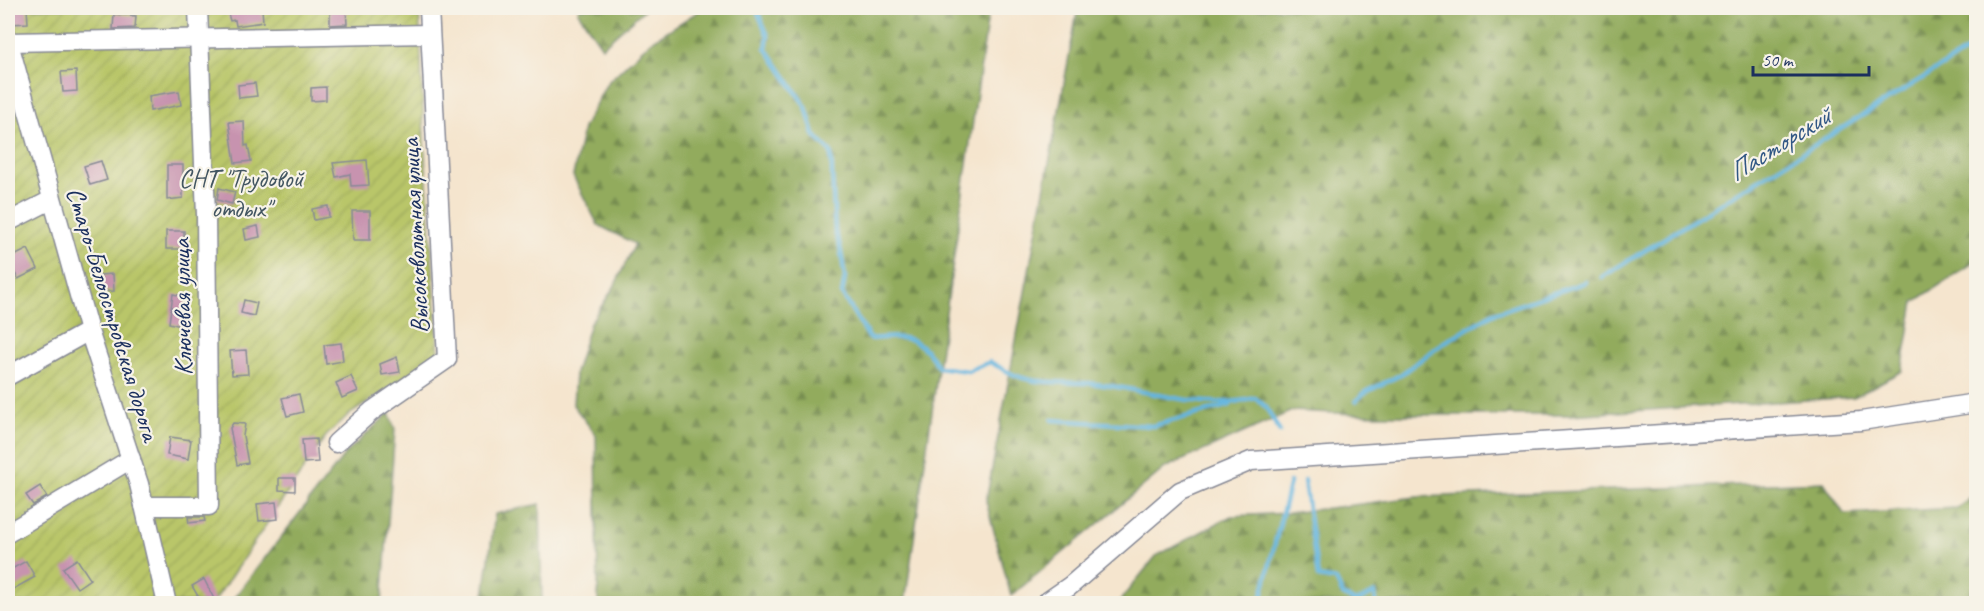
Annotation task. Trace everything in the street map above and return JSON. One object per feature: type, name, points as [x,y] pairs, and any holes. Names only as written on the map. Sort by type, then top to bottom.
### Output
[{"type":"street","name":"Ключевая улица","points":[[144,506],[209,506],[206,215],[198,8]]},
{"type":"street","name":"Высоковольтная улица","points":[[336,442],[372,411],[447,359],[429,8]]},
{"type":"street","points":[[8,41],[429,34]]},
{"type":"street","name":"Старо-Белоостровская дорога","points":[[8,41],[89,331],[131,459],[167,603]]},
{"type":"street","points":[[8,222],[51,200]]},
{"type":"street","points":[[8,376],[89,331]]},
{"type":"street","points":[[1044,603],[1070,586],[1180,491],[1251,461],[1861,421],[1977,403]]},
{"type":"street","points":[[8,532],[131,459]]},
{"type":"green space","name":"СНТ \"Трудовой отдых\"","points":[[8,8],[419,8],[424,141],[439,355],[347,416],[326,436],[213,603],[8,603]]},
{"type":"green space","points":[[579,8],[646,8],[602,47],[578,12]]},
{"type":"green space","points":[[699,8],[989,8],[905,603],[598,603],[596,435],[573,405],[575,373],[590,323],[613,289],[635,244],[598,225],[573,176],[583,128],[607,83],[650,42],[699,11]]},
{"type":"green space","points":[[1078,8],[1976,8],[1976,261],[1914,302],[1902,371],[1854,397],[1570,415],[1376,415],[1292,411],[1165,468],[1011,596],[986,501]]},
{"type":"green space","points":[[389,413],[395,429],[382,603],[230,603],[346,453]]},
{"type":"green space","points":[[1824,482],[1844,514],[1957,508],[1976,494],[1976,603],[1118,603],[1156,556],[1231,516],[1289,513],[1416,497]]},
{"type":"green space","points":[[540,504],[542,603],[483,603],[495,514]]},
{"type":"building","points":[[10,8],[27,8],[28,23],[11,24]]},
{"type":"building","points":[[262,8],[263,22],[236,26],[235,20],[230,21],[227,10]]},
{"type":"building","points":[[330,8],[346,8],[347,24],[330,25]]},
{"type":"building","points":[[114,14],[136,16],[135,28],[113,29]]},
{"type":"building","points":[[76,71],[77,91],[63,92],[61,72]]},
{"type":"building","points":[[255,83],[257,96],[239,98],[238,85]]},
{"type":"building","points":[[326,87],[326,100],[311,101],[311,88]]},
{"type":"building","points":[[179,91],[181,105],[150,111],[149,96]]},
{"type":"building","points":[[244,121],[245,146],[248,145],[251,161],[235,163],[229,122]]},
{"type":"building","points":[[367,160],[369,185],[351,186],[350,174],[336,177],[333,163]]},
{"type":"building","points":[[101,161],[107,180],[90,185],[84,166]]},
{"type":"building","points":[[167,165],[183,165],[183,198],[167,200]]},
{"type":"building","points":[[219,188],[235,192],[232,204],[217,200]]},
{"type":"building","points":[[328,206],[329,217],[314,220],[312,209]]},
{"type":"building","points":[[352,211],[370,211],[370,240],[353,240]]},
{"type":"building","points":[[258,226],[260,237],[246,240],[244,229]]},
{"type":"building","points":[[166,231],[184,231],[184,249],[166,249]]},
{"type":"building","points":[[28,249],[38,269],[18,279],[8,259]]},
{"type":"building","points":[[113,274],[114,291],[100,292],[99,275]]},
{"type":"building","points":[[173,294],[187,297],[181,326],[169,323]]},
{"type":"building","points":[[244,300],[257,303],[254,316],[241,313]]},
{"type":"building","points":[[341,343],[343,361],[326,364],[324,345]]},
{"type":"building","points":[[246,350],[248,374],[232,375],[230,351]]},
{"type":"building","points":[[397,357],[400,372],[382,375],[380,364]]},
{"type":"building","points":[[351,376],[358,391],[342,398],[336,383]]},
{"type":"building","points":[[299,394],[303,412],[287,416],[282,398]]},
{"type":"building","points":[[233,423],[245,424],[243,436],[248,463],[237,465],[230,428]]},
{"type":"building","points":[[170,437],[191,440],[188,459],[167,455]]},
{"type":"building","points":[[316,439],[318,462],[304,463],[302,440]]},
{"type":"building","points":[[279,478],[295,478],[295,491],[279,490]]},
{"type":"building","points":[[40,486],[47,497],[33,505],[26,495]]},
{"type":"building","points":[[276,502],[278,519],[259,521],[257,504]]},
{"type":"building","points":[[188,517],[204,517],[205,521],[189,523]]},
{"type":"building","points":[[77,559],[90,579],[77,588],[63,568]]},
{"type":"building","points":[[26,561],[35,577],[8,592],[8,571]]},
{"type":"building","points":[[204,579],[216,603],[202,603],[192,586]]},
{"type":"waterway","points":[[756,8],[768,36],[766,48],[806,107],[814,135],[831,152],[835,232],[840,246],[845,277],[842,294],[870,339],[893,337],[910,340],[924,348],[938,367],[968,371],[990,362],[1019,377],[1032,380],[1096,384],[1196,401],[1235,402],[1255,398],[1266,407],[1280,432]]},
{"type":"waterway","name":"Пасторский","points":[[1602,277],[1976,45]]},
{"type":"waterway","points":[[1356,401],[1364,393],[1400,375],[1443,343],[1492,314],[1586,282]]},
{"type":"waterway","points":[[1052,420],[1153,426],[1230,405]]},
{"type":"waterway","points":[[1304,481],[1318,577],[1336,580],[1343,595],[1355,602],[1375,593],[1376,604]]},
{"type":"waterway","points":[[1260,604],[1290,482]]}]
